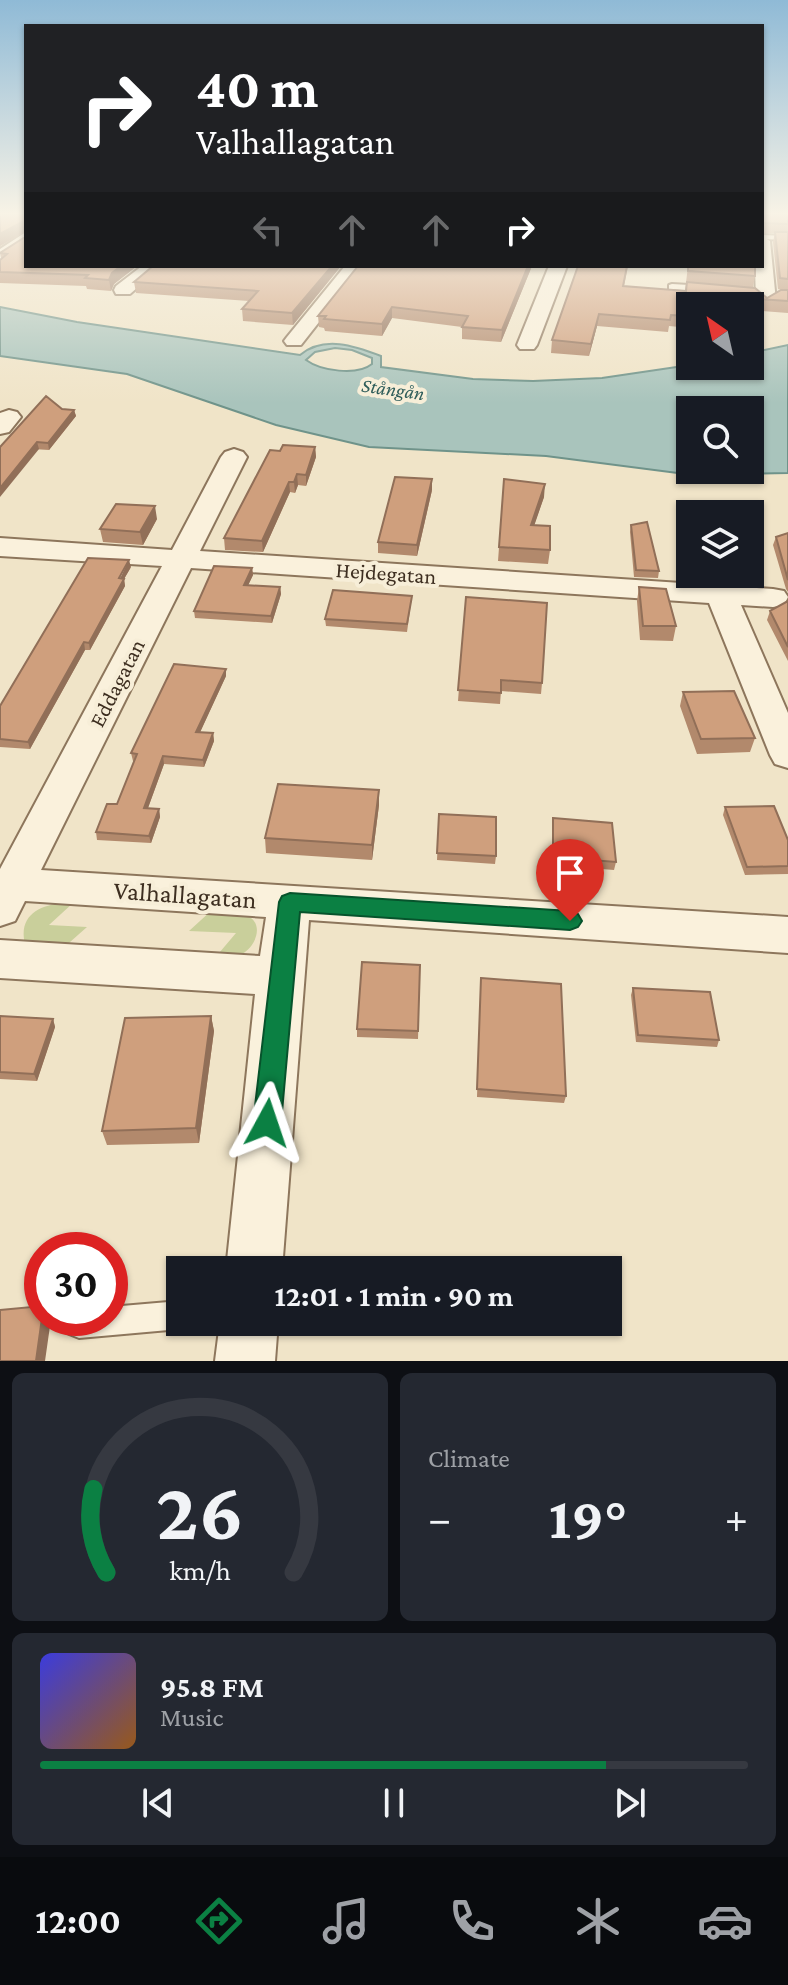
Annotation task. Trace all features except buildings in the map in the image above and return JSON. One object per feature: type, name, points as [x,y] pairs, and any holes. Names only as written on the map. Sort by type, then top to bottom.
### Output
[{"type":"street","points":[[123,290],[141,276]]},
{"type":"street","points":[[294,341],[346,276]]},
{"type":"street","points":[[527,345],[554,276]]},
{"type":"street","name":"Eddagatan","points":[[7,897],[234,457]]},
{"type":"street","name":"Hejdegatan","points":[[0,547],[773,598]]},
{"type":"street","points":[[721,595],[788,755]]},
{"type":"street","name":"Valhallagatan","points":[[7,897],[290,902],[788,935]]},
{"type":"street","points":[[255,1256],[280,976],[290,902]]},
{"type":"street","points":[[0,959],[280,976]]},
{"type":"street","points":[[245,1361],[248,1336]]},
{"type":"lane","points":[[672,287],[719,290]]},
{"type":"lane","points":[[128,1320],[166,1316]]},
{"type":"green space","points":[[73,903],[49,925],[87,927],[61,950],[25,944],[25,926],[32,914],[46,906]]},
{"type":"green space","points":[[212,910],[251,918],[257,929],[254,941],[246,952],[214,959],[236,933],[189,931]]},
{"type":"water","name":"Stångån","points":[[0,307],[77,322],[300,355],[319,345],[340,344],[381,356],[381,367],[473,379],[533,381],[602,378],[676,367],[676,380],[764,380],[764,350],[788,345],[788,473],[764,474],[764,396],[676,396],[676,473],[546,456],[369,447],[276,425],[127,374],[0,356]],"holes":[[[335,348],[352,350],[372,358],[372,364],[357,370],[339,371],[306,360],[315,352]]]},
{"type":"route","points":[[267,1123],[290,902],[570,921]]}]
